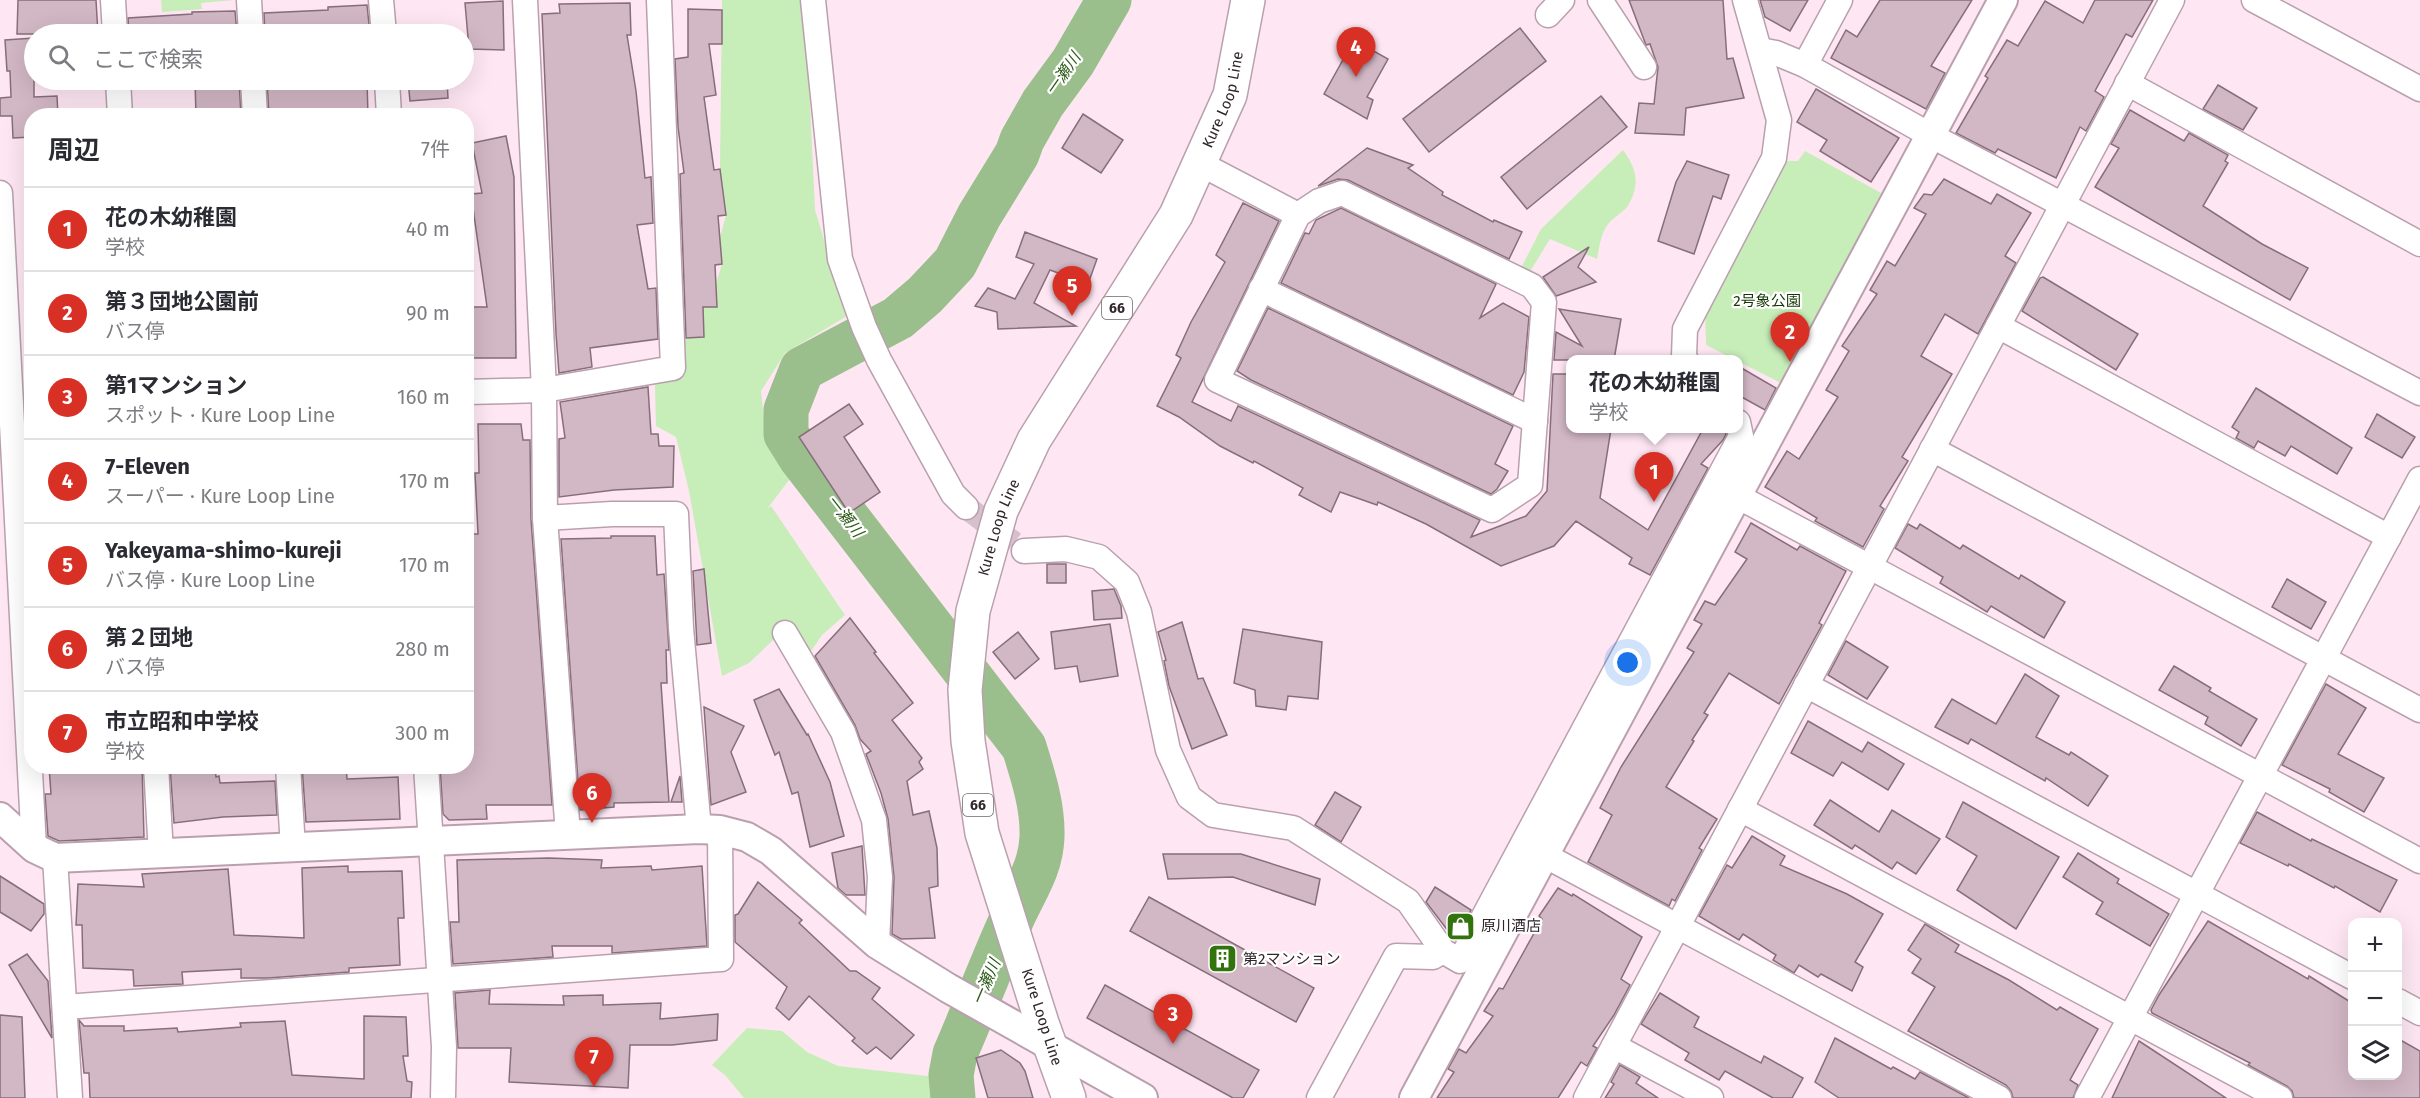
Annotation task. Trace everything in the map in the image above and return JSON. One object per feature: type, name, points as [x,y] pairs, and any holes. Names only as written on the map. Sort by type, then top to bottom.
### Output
[{"type":"main road","name":"Kure Loop Line","points":[[1069,1098],[982,833],[968,741],[965,690],[973,611],[1001,511],[1034,440],[1176,215],[1230,95],[1248,0]]},
{"type":"street","points":[[113,0],[114,24]]},
{"type":"street","points":[[249,0],[250,24]]},
{"type":"street","points":[[381,0],[383,24]]},
{"type":"street","points":[[525,0],[544,390],[545,518],[568,835]]},
{"type":"street","points":[[474,392],[544,390],[673,368],[659,0]]},
{"type":"street","points":[[813,0],[840,259],[864,327],[879,360],[953,494],[966,507]]},
{"type":"street","points":[[1600,0],[1644,67]]},
{"type":"street","points":[[1684,355],[1685,329],[1774,158],[1779,120],[1745,0]]},
{"type":"street","points":[[1805,65],[1840,0]]},
{"type":"street","points":[[1414,1098],[2003,0]]},
{"type":"street","points":[[1586,1098],[2172,0]]},
{"type":"street","points":[[2254,0],[2420,89]]},
{"type":"street","points":[[1760,50],[1805,65],[1930,135],[2420,393]]},
{"type":"street","points":[[2127,83],[2420,244]]},
{"type":"street","points":[[119,90],[120,108]]},
{"type":"street","points":[[254,90],[255,108]]},
{"type":"street","points":[[388,90],[389,108]]},
{"type":"street","points":[[1199,163],[1298,215]]},
{"type":"street","points":[[0,193],[24,552]]},
{"type":"street","points":[[1342,193],[1532,286],[1544,302],[1530,485],[1492,510],[1217,380],[1262,289],[1298,215],[1319,201],[1342,193]]},
{"type":"street","points":[[1262,289],[1535,421]]},
{"type":"street","points":[[1998,326],[2389,537]]},
{"type":"street","points":[[1024,550],[1066,549],[1100,558],[1127,582],[1139,612],[1168,750],[1189,797],[1213,815],[1293,828],[1407,901],[1443,951],[1460,961],[1741,436],[1740,433]]},
{"type":"street","points":[[1932,449],[2420,710]]},
{"type":"street","points":[[2088,1098],[2420,479]]},
{"type":"street","points":[[1737,496],[2420,861]]},
{"type":"street","points":[[65,1007],[722,960],[710,829],[681,628],[676,514],[612,514],[545,518]]},
{"type":"street","points":[[784,633],[843,732],[874,820],[880,877],[877,944]]},
{"type":"street","points":[[1806,685],[2348,975]]},
{"type":"street","points":[[39,774],[45,853],[65,1007],[70,1098]]},
{"type":"street","points":[[156,774],[161,854]]},
{"type":"street","points":[[288,774],[293,848]]},
{"type":"street","points":[[426,774],[444,1047],[443,1098]]},
{"type":"street","points":[[1740,809],[2280,1098]]},
{"type":"street","points":[[0,817],[45,853],[161,854],[710,829],[747,837],[771,851],[877,944],[948,988],[1143,1098]]},
{"type":"street","points":[[1544,855],[1999,1098]]},
{"type":"street","points":[[1319,1098],[1396,956],[1433,957],[1443,951]]},
{"type":"street","points":[[2402,1004],[2420,1013]]},
{"type":"street","points":[[1614,1046],[1711,1098]]},
{"type":"green space","points":[[161,0],[234,0],[201,3],[202,9],[162,12]]},
{"type":"green space","points":[[722,0],[805,0],[815,210],[847,316],[785,353],[761,391],[766,435],[792,476],[767,509],[771,506],[845,615],[822,635],[805,660],[784,633],[749,663],[722,676],[689,491],[676,437],[656,426],[655,384],[679,367],[686,338],[704,337],[703,307],[717,306],[716,284],[722,264],[720,238],[726,215],[720,169]]},
{"type":"green space","points":[[1623,150],[1632,164],[1636,184],[1627,207],[1606,227],[1601,238],[1597,259],[1550,239],[1526,278],[1517,276],[1541,229]]},
{"type":"green space","name":"2号象公園","points":[[1805,151],[1881,193],[1783,384],[1743,364],[1743,355],[1726,355],[1706,345],[1705,305],[1783,161],[1798,161]]},
{"type":"green space","points":[[747,1028],[782,1031],[807,1052],[838,1066],[936,1077],[937,1098],[744,1098],[725,1075],[712,1065]]},
{"type":"building","points":[[18,0],[96,0],[97,24],[24,24],[24,34],[17,34]]},
{"type":"building","points":[[1629,0],[1723,0],[1727,59],[1733,58],[1744,98],[1686,108],[1684,135],[1635,133],[1639,103],[1654,104],[1658,67],[1650,44],[1646,45]]},
{"type":"building","points":[[1760,0],[1808,0],[1790,31],[1765,17]]},
{"type":"building","points":[[1880,0],[1972,0],[1931,66],[1945,73],[1926,109],[1831,58],[1846,30],[1857,37]]},
{"type":"building","points":[[2095,0],[2153,0],[2132,37],[2126,34],[2095,91],[2104,97],[2086,131],[2080,127],[2056,178],[1998,149],[1995,153],[1956,133],[1988,78],[1985,76],[2007,40],[2018,46],[2045,1],[2083,23]]},
{"type":"building","points":[[503,1],[504,50],[474,49],[474,24],[467,24],[465,3]]},
{"type":"building","points":[[630,3],[631,35],[627,35],[636,91],[645,178],[651,177],[653,223],[637,225],[648,289],[656,288],[658,339],[590,348],[592,367],[559,373],[542,14],[560,13],[559,4]]},
{"type":"building","points":[[367,5],[369,24],[265,24],[264,13],[328,10],[328,7]]},
{"type":"building","points":[[688,9],[722,10],[722,44],[709,44],[716,95],[704,97],[714,170],[720,169],[726,215],[718,216],[722,264],[715,265],[717,307],[703,307],[704,337],[686,338],[680,174],[684,173],[678,127],[675,59],[688,57]]},
{"type":"building","points":[[235,11],[236,24],[128,24],[128,18],[192,14],[192,12]]},
{"type":"building","points":[[1520,28],[1546,61],[1429,152],[1403,119]]},
{"type":"building","points":[[24,39],[24,90],[34,90],[34,97],[57,96],[58,108],[24,108],[24,137],[13,138],[12,116],[0,116],[0,98],[11,97],[5,40]]},
{"type":"building","points":[[1354,40],[1388,59],[1367,97],[1373,100],[1367,119],[1324,94]]},
{"type":"building","points":[[2218,85],[2257,108],[2243,130],[2203,109]]},
{"type":"building","points":[[1816,89],[1899,138],[1871,182],[1820,151],[1827,140],[1797,122]]},
{"type":"building","points":[[195,90],[240,90],[241,108],[196,108]]},
{"type":"building","points":[[268,90],[367,90],[368,108],[269,108]]},
{"type":"building","points":[[409,90],[448,90],[448,98],[410,101]]},
{"type":"building","points":[[1601,96],[1627,127],[1527,209],[1501,177]]},
{"type":"building","points":[[2130,110],[2184,141],[2189,133],[2228,155],[2225,161],[2228,163],[2203,206],[2262,244],[2308,268],[2290,300],[2095,187],[2119,148],[2111,144]]},
{"type":"building","points":[[1083,114],[1123,140],[1101,173],[1062,148]]},
{"type":"building","points":[[506,136],[514,177],[516,358],[474,358],[474,307],[487,307],[474,215],[474,194],[482,193],[474,143]]},
{"type":"building","points":[[1367,148],[1413,165],[1408,168],[1443,192],[1442,195],[1493,222],[1494,220],[1522,232],[1509,259],[1348,180],[1338,179],[1318,186]]},
{"type":"building","points":[[1687,161],[1729,175],[1721,199],[1713,196],[1694,254],[1658,241],[1676,182]]},
{"type":"building","points":[[1944,179],[1991,204],[1997,194],[2031,213],[2005,256],[2016,263],[1978,334],[1945,314],[1921,356],[1952,374],[1902,457],[1908,461],[1880,506],[1884,509],[1863,547],[1815,521],[1817,518],[1765,487],[1787,451],[1799,459],[1838,397],[1826,390],[1849,351],[1842,346],[1877,294],[1870,290],[1887,261],[1895,266],[1926,214],[1914,208],[1924,194],[1932,195]]},
{"type":"building","points":[[1243,203],[1279,221],[1192,402],[1231,421],[1238,406],[1480,520],[1471,537],[1526,516],[1547,491],[1553,374],[1566,374],[1566,433],[1610,433],[1600,498],[1648,530],[1701,433],[1726,434],[1701,464],[1708,468],[1650,575],[1629,564],[1632,558],[1576,521],[1554,546],[1501,566],[1426,524],[1378,502],[1377,505],[1340,492],[1331,512],[1299,495],[1303,488],[1254,461],[1253,463],[1220,446],[1179,417],[1157,406],[1181,358],[1176,355],[1191,322],[1225,262],[1216,255]]},
{"type":"building","points":[[1341,208],[1496,284],[1480,318],[1503,303],[1529,317],[1524,372],[1513,395],[1281,283],[1305,233],[1309,234],[1316,220]]},
{"type":"building","points":[[1025,232],[1097,259],[1088,284],[1050,270],[1034,303],[1076,326],[998,329],[997,312],[975,306],[988,288],[1015,299],[1034,264],[1016,257]]},
{"type":"building","points":[[1589,247],[1578,267],[1596,282],[1556,296],[1543,277]]},
{"type":"building","points":[[2043,277],[2138,334],[2116,370],[2022,311],[2040,278]]},
{"type":"building","points":[[1268,308],[1513,426],[1495,464],[1508,471],[1497,489],[1491,494],[1251,380],[1237,371]]},
{"type":"building","points":[[1559,309],[1621,319],[1615,355],[1566,355],[1566,360],[1554,360],[1556,332],[1582,346]]},
{"type":"building","points":[[1743,369],[1776,388],[1765,410],[1743,398]]},
{"type":"building","points":[[648,387],[651,434],[658,434],[659,446],[674,446],[673,487],[614,490],[559,497],[559,439],[565,438],[560,402]]},
{"type":"building","points":[[2256,388],[2352,448],[2337,474],[2291,446],[2285,456],[2258,441],[2254,448],[2236,438],[2239,432],[2232,427]]},
{"type":"building","points":[[849,404],[863,424],[844,437],[880,492],[849,513],[799,437]]},
{"type":"building","points":[[2377,414],[2415,437],[2402,458],[2365,437]]},
{"type":"building","points":[[478,424],[521,424],[523,440],[530,440],[531,519],[552,805],[486,805],[487,819],[449,820],[443,814],[440,774],[474,774],[474,534],[478,534],[475,473],[479,473]]},
{"type":"building","points":[[1751,523],[1797,550],[1800,546],[1846,571],[1819,623],[1822,625],[1779,704],[1729,673],[1704,713],[1708,715],[1666,787],[1717,819],[1699,848],[1702,850],[1675,901],[1672,899],[1669,906],[1588,862],[1612,815],[1600,808],[1621,767],[1694,652],[1687,648],[1702,624],[1694,620],[1705,601],[1715,605],[1747,559],[1735,552]]},
{"type":"building","points":[[1908,524],[1917,529],[1920,524],[1960,549],[1963,545],[2019,579],[2021,575],[2065,602],[2044,638],[1991,606],[1987,612],[1940,583],[1943,577],[1895,548]]},
{"type":"building","points":[[611,536],[655,536],[657,575],[664,574],[669,650],[666,650],[667,683],[661,683],[669,802],[614,803],[614,807],[580,810],[561,539],[611,538]]},
{"type":"building","points":[[1047,564],[1066,564],[1066,583],[1047,583]]},
{"type":"building","points":[[704,569],[711,643],[697,645],[693,571]]},
{"type":"building","points":[[2287,579],[2326,602],[2311,629],[2272,607]]},
{"type":"building","points":[[1114,589],[1121,606],[1122,618],[1094,620],[1092,591]]},
{"type":"building","points":[[850,618],[913,703],[892,720],[922,758],[919,762],[923,769],[907,781],[913,815],[929,811],[937,848],[938,886],[929,888],[935,938],[901,939],[892,934],[894,877],[888,819],[866,754],[871,751],[860,739],[855,725],[815,656]]},
{"type":"building","points":[[1182,622],[1198,679],[1203,678],[1227,735],[1192,749],[1169,686],[1164,661],[1166,660],[1158,632]]},
{"type":"building","points":[[1110,624],[1118,676],[1080,682],[1077,666],[1055,669],[1051,632]]},
{"type":"building","points":[[1243,629],[1322,642],[1318,699],[1288,696],[1286,710],[1256,706],[1255,690],[1234,683]]},
{"type":"building","points":[[1018,632],[1039,659],[1015,679],[993,652]]},
{"type":"building","points":[[1846,641],[1888,667],[1867,699],[1828,675]]},
{"type":"building","points":[[2174,666],[2211,688],[2209,691],[2257,719],[2241,746],[2205,724],[2208,717],[2159,690]]},
{"type":"building","points":[[2025,674],[2059,696],[2036,737],[2069,755],[2071,752],[2108,776],[2088,806],[2046,778],[2045,781],[1971,739],[1968,744],[1935,727],[1952,699],[1996,724]]},
{"type":"building","points":[[2326,684],[2366,708],[2338,754],[2384,778],[2364,812],[2329,792],[2330,789],[2282,765]]},
{"type":"building","points":[[779,689],[808,734],[830,782],[844,836],[810,847],[798,792],[792,794],[779,752],[775,755],[754,700]]},
{"type":"building","points":[[704,707],[744,726],[731,752],[746,792],[711,805]]},
{"type":"building","points":[[1808,721],[1862,752],[1868,742],[1904,764],[1888,790],[1842,762],[1833,776],[1791,753]]},
{"type":"building","points":[[50,774],[142,774],[144,837],[59,841],[48,836],[45,794],[51,794]]},
{"type":"building","points":[[171,774],[216,774],[216,777],[219,776],[220,783],[275,781],[277,815],[223,817],[174,823]]},
{"type":"building","points":[[303,774],[347,774],[347,779],[398,777],[400,819],[306,822]]},
{"type":"building","points":[[680,776],[682,802],[671,802]]},
{"type":"building","points":[[1335,792],[1361,807],[1341,842],[1315,825]]},
{"type":"building","points":[[1830,800],[1879,832],[1892,810],[1940,839],[1916,874],[1897,862],[1892,869],[1855,845],[1852,849],[1814,825]]},
{"type":"building","points":[[1963,802],[2059,857],[2016,929],[1957,890],[1977,856],[1946,837]]},
{"type":"building","points":[[2257,812],[2311,841],[2312,839],[2397,880],[2380,912],[2335,886],[2334,888],[2289,864],[2288,866],[2240,843]]},
{"type":"building","points":[[1752,836],[1785,856],[1780,865],[1847,894],[1883,914],[1855,962],[1863,967],[1852,991],[1821,974],[1818,977],[1799,965],[1794,973],[1773,960],[1776,955],[1743,934],[1739,940],[1699,916],[1727,865],[1732,868]]},
{"type":"building","points":[[862,846],[865,895],[846,895],[838,888],[832,853]]},
{"type":"building","points":[[2078,853],[2119,879],[2117,883],[2169,914],[2150,946],[2096,914],[2103,902],[2063,877]]},
{"type":"building","points":[[1163,854],[1241,854],[1320,879],[1315,905],[1233,877],[1168,879]]},
{"type":"building","points":[[549,858],[602,860],[601,868],[651,866],[652,870],[702,866],[707,946],[612,953],[612,946],[552,946],[553,957],[453,964],[450,922],[459,922],[457,860]]},
{"type":"building","points":[[348,866],[348,872],[402,871],[404,918],[398,918],[400,965],[349,968],[349,972],[268,978],[241,978],[241,969],[182,972],[183,984],[134,986],[133,970],[83,968],[82,925],[76,925],[78,884],[144,887],[142,874],[228,869],[234,935],[304,938],[302,868]]},
{"type":"building","points":[[0,876],[44,904],[44,914],[31,931],[0,912]]},
{"type":"building","points":[[758,882],[802,920],[799,923],[850,971],[856,971],[880,988],[872,999],[914,1035],[891,1059],[876,1047],[867,1054],[852,1041],[855,1038],[809,996],[789,1020],[776,1008],[787,987],[735,942],[735,915],[738,914]]},
{"type":"building","points":[[1435,887],[1471,910],[1455,940],[1426,902]]},
{"type":"building","points":[[1558,888],[1572,896],[1573,894],[1642,937],[1621,979],[1630,985],[1614,1015],[1593,1046],[1597,1048],[1587,1066],[1581,1062],[1558,1098],[1437,1098],[1454,1072],[1448,1069],[1459,1049],[1466,1053],[1493,1016],[1484,1011],[1499,988],[1503,989],[1542,919],[1539,916]]},
{"type":"building","name":"第2マンション","points":[[1149,897],[1314,988],[1296,1022],[1130,931]]},
{"type":"building","points":[[2208,921],[2308,979],[2309,976],[2348,1000],[2348,1080],[2402,1080],[2402,1041],[2420,1051],[2420,1098],[2294,1098],[2287,1086],[2248,1065],[2250,1063],[2152,1013],[2151,1010]]},
{"type":"building","points":[[1925,924],[1959,945],[1955,952],[2009,980],[2057,1010],[2060,1007],[2098,1029],[2070,1080],[2078,1085],[2073,1098],[2013,1098],[2006,1085],[1908,1031],[1935,987],[1912,973],[1921,959],[1908,950]]},
{"type":"building","points":[[27,954],[48,981],[52,1038],[9,965]]},
{"type":"building","points":[[1105,985],[1259,1070],[1243,1098],[1233,1098],[1087,1018]]},
{"type":"building","points":[[490,990],[489,1004],[564,1005],[563,996],[603,995],[603,1005],[661,1003],[660,1019],[718,1014],[717,1040],[672,1045],[630,1045],[628,1088],[509,1082],[511,1048],[458,1048],[455,993]]},
{"type":"building","points":[[1660,993],[1699,1017],[1694,1027],[1761,1063],[1764,1056],[1803,1078],[1792,1098],[1773,1098],[1725,1071],[1719,1080],[1685,1060],[1689,1053],[1641,1024]]},
{"type":"building","points":[[0,1015],[22,1017],[25,1098],[0,1098]]},
{"type":"building","points":[[364,1016],[406,1017],[408,1056],[403,1056],[407,1081],[412,1082],[411,1098],[90,1098],[89,1073],[84,1073],[79,1020],[84,1026],[124,1026],[124,1031],[177,1028],[178,1032],[241,1027],[240,1023],[285,1021],[292,1075],[364,1079]]},
{"type":"building","points":[[1835,1038],[1891,1069],[1893,1067],[1915,1079],[1920,1072],[1969,1098],[1839,1098],[1815,1082]]},
{"type":"building","points":[[2139,1041],[2226,1098],[2112,1098]]},
{"type":"building","points":[[1001,1050],[1020,1063],[1025,1071],[1033,1098],[988,1098],[976,1058]]},
{"type":"building","points":[[1620,1065],[1640,1077],[1636,1083],[1658,1098],[1605,1098],[1614,1084],[1611,1082]]},
{"type":"waterway","name":"一瀬川","points":[[953,1098],[951,1075],[955,1054],[1039,858],[1042,825],[1037,791],[1024,747],[801,458],[786,434],[786,410],[802,369],[898,318],[925,295],[955,263],[1043,103],[1073,62],[1109,0]]},
{"type":"tunnel","points":[[966,507],[1024,551]]},
{"type":"place","name":"7-Eleven","points":[[1356,77]]},
{"type":"place","name":"Yakeyama-shimo-kureji","points":[[1072,316]]},
{"type":"place","name":"第３団地公園前","points":[[1790,362]]},
{"type":"place","name":"花の木幼稚園","points":[[1654,502]]},
{"type":"place","name":"第２団地","points":[[592,823]]},
{"type":"place","name":"原川酒店","points":[[1460,926]]},
{"type":"place","name":"第2マンション","points":[[1222,959]]},
{"type":"place","name":"第1マンション","points":[[1173,1044]]},
{"type":"place","name":"市立昭和中学校","points":[[594,1087]]}]
